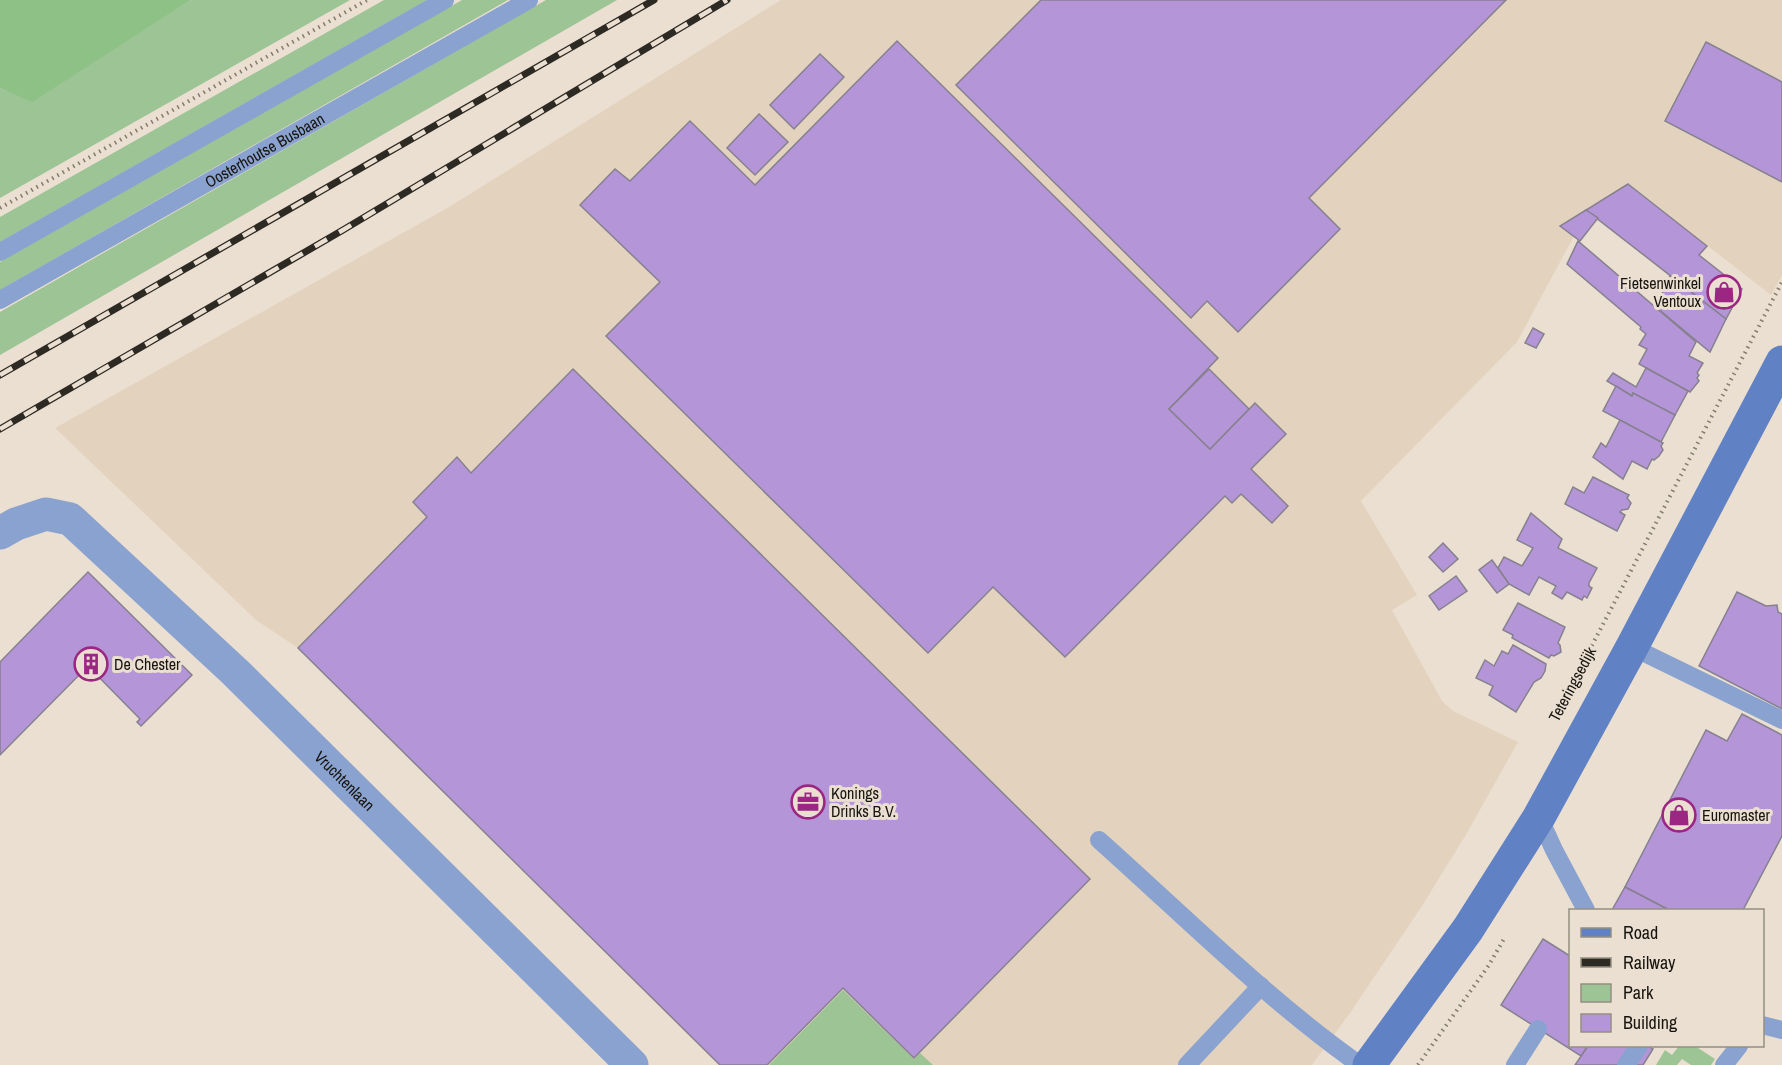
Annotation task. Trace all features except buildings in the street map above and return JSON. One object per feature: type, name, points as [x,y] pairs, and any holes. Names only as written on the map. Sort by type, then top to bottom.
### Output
[{"type":"main road","name":"Teteringsedijk","points":[[1369,1065],[1468,929],[1539,817],[1632,647],[1782,362]]},
{"type":"street","name":"Vruchtenlaan","points":[[0,533],[16,524],[46,514],[70,519],[235,672],[633,1065]]},
{"type":"lane","points":[[0,252],[445,0]]},
{"type":"lane","name":"Oosterhoutse Busbaan","points":[[0,300],[529,0]]},
{"type":"lane","points":[[1632,647],[1782,720]]},
{"type":"lane","points":[[1539,817],[1585,909]]},
{"type":"lane","points":[[1099,840],[1261,986],[1360,1065]]},
{"type":"lane","points":[[1187,1065],[1261,986]]},
{"type":"lane","points":[[1764,1026],[1782,1030]]},
{"type":"lane","points":[[1515,1065],[1538,1029]]},
{"type":"lane","points":[[1626,1065],[1638,1047]]},
{"type":"lane","points":[[1724,1065],[1738,1047]]},
{"type":"path","points":[[0,207],[367,0]]},
{"type":"path","name":"Teteringsedijk","points":[[1588,653],[1782,282]]},
{"type":"shaded area","points":[[781,0],[1782,0],[1782,275],[1771,295],[1628,184],[1560,225],[1574,236],[1517,342],[1361,501],[1417,595],[1392,610],[1442,701],[1453,711],[1518,742],[1467,833],[1422,906],[1312,1065],[719,1065],[298,648],[256,620],[55,428],[449,207]]},
{"type":"green space","points":[[0,0],[191,0],[32,102],[0,88]]},
{"type":"green space","points":[[191,0],[350,0],[0,198],[0,88],[32,101]]},
{"type":"green space","points":[[384,0],[427,0],[0,242],[0,217]]},
{"type":"green space","points":[[462,0],[508,0],[0,290],[0,262]]},
{"type":"green space","points":[[546,0],[617,0],[0,355],[0,312]]},
{"type":"green space","points":[[843,990],[914,1059],[920,1053],[933,1065],[769,1065]]},
{"type":"green space","points":[[1678,1047],[1697,1047],[1715,1059],[1711,1065],[1691,1065],[1682,1059],[1677,1065],[1656,1065],[1665,1050],[1672,1055]]},
{"type":"railway","points":[[0,375],[654,0]]},
{"type":"railway","points":[[0,429],[343,230],[727,0]]},
{"type":"place","name":"Fietsenwinkel Ventoux","points":[[1724,292]]},
{"type":"place","name":"De Chester","points":[[91,664]]},
{"type":"place","name":"Konings Drinks B.V.","points":[[808,802]]},
{"type":"place","name":"Euromaster","points":[[1679,815]]}]
